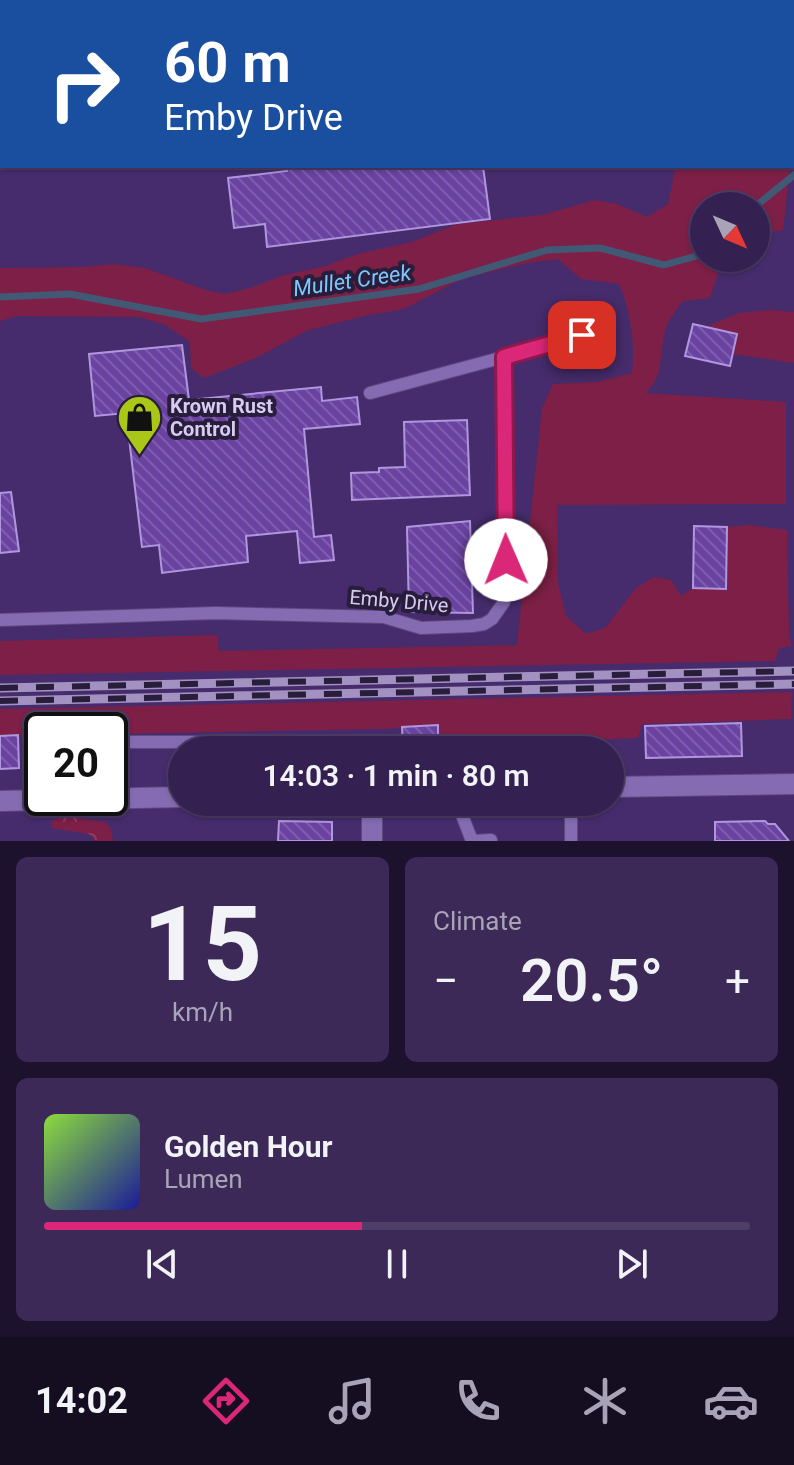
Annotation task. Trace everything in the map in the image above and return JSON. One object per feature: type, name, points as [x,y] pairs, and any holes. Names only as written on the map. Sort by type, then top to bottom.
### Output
[{"type":"street","points":[[624,787],[794,784]]},
{"type":"street","points":[[128,798],[168,797]]},
{"type":"street","points":[[0,801],[24,800]]},
{"type":"street","points":[[372,816],[372,841]]},
{"type":"lane","points":[[370,393],[582,335]]},
{"type":"lane","name":"Emby Drive","points":[[0,620],[215,613],[384,617],[421,628],[484,624],[499,610],[507,589],[504,357]]},
{"type":"lane","points":[[128,742],[168,742]]},
{"type":"lane","points":[[462,816],[472,841],[491,840]]},
{"type":"lane","points":[[571,816],[571,841]]},
{"type":"green space","points":[[676,168],[790,168],[783,230],[770,232],[770,192],[690,192],[690,272],[718,272],[710,298],[683,301],[669,321],[659,372],[645,393],[786,402],[786,504],[557,505],[558,583],[566,616],[586,634],[605,628],[636,588],[654,577],[671,580],[681,596],[693,588],[726,589],[727,527],[748,525],[787,530],[789,637],[792,646],[779,648],[775,661],[0,675],[0,641],[217,635],[219,651],[517,645],[542,408],[553,384],[597,382],[632,373],[633,350],[627,306],[619,284],[581,279],[558,259],[461,279],[404,309],[306,331],[256,358],[204,378],[191,368],[190,342],[165,325],[139,317],[18,316],[0,321],[0,268],[113,264],[145,268],[225,294],[358,254],[412,242],[457,224],[542,215],[595,200],[617,204],[647,217],[668,204]]},
{"type":"green space","points":[[770,310],[794,312],[794,363],[733,354],[737,334],[706,327],[739,313]]},
{"type":"green space","points":[[792,692],[791,719],[642,724],[638,738],[624,739],[624,736],[437,736],[437,725],[383,729],[128,734],[128,712],[24,712],[23,739],[18,735],[0,736],[0,709]]},
{"type":"green space","points":[[63,816],[105,822],[110,827],[113,841],[95,841],[89,834],[52,828],[51,821]]},
{"type":"building","points":[[286,168],[483,168],[490,219],[267,247],[265,224],[234,228],[228,178],[287,171]]},
{"type":"building","points":[[693,324],[737,334],[730,366],[685,356]]},
{"type":"building","points":[[182,345],[189,400],[321,387],[322,401],[357,397],[360,424],[304,429],[314,537],[331,535],[334,560],[300,563],[297,531],[246,536],[248,562],[162,573],[159,545],[142,547],[126,413],[95,416],[89,354]]},
{"type":"building","points":[[467,420],[470,495],[352,500],[351,473],[405,467],[404,422]]},
{"type":"building","points":[[11,492],[19,551],[0,553],[0,493]]},
{"type":"building","points":[[470,521],[473,613],[409,612],[407,527]]},
{"type":"building","points":[[694,526],[727,527],[726,589],[693,588]]},
{"type":"building","points":[[741,723],[742,756],[646,758],[645,726]]},
{"type":"building","points":[[438,725],[438,736],[402,736],[402,727]]},
{"type":"building","points":[[18,735],[19,768],[0,769],[0,736]]},
{"type":"building","points":[[279,821],[332,822],[332,841],[278,841]]},
{"type":"building","points":[[765,821],[775,824],[789,841],[715,841],[715,822]]},
{"type":"waterway","name":"Mullet Creek","points":[[770,195],[794,175]]},
{"type":"waterway","name":"Mullet Creek","points":[[0,297],[70,294],[201,319],[419,289],[547,250],[600,248],[664,265],[690,258]]},
{"type":"railway","points":[[0,688],[794,671]]},
{"type":"railway","points":[[0,701],[794,684]]},
{"type":"place","name":"Krown Rust Control","points":[[139,457]]},
{"type":"route","points":[[506,560],[504,357],[582,335]]}]
